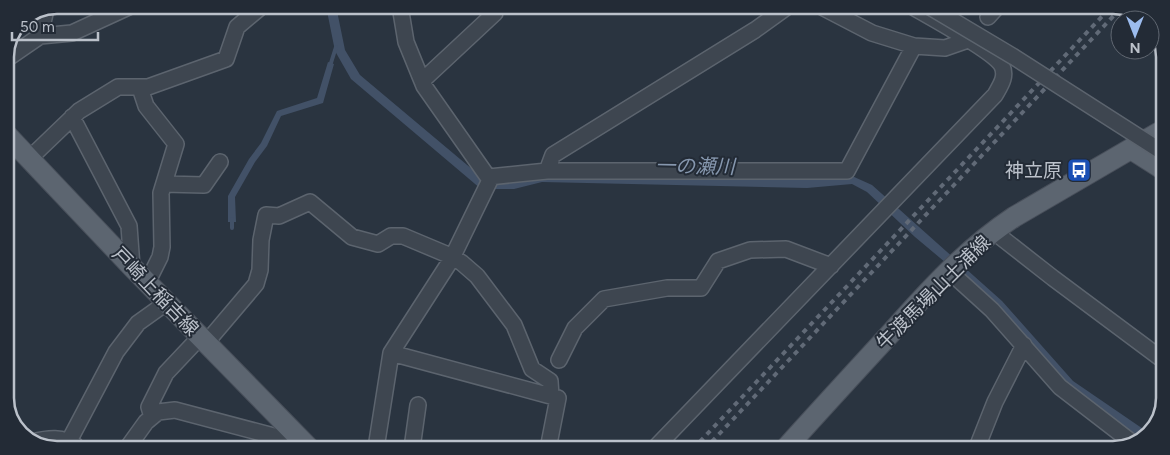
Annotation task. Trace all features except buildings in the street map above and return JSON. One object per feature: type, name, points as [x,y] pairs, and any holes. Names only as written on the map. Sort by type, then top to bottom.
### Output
[{"type":"main road","name":"牛渡馬場山土浦線","points":[[792,441],[949,271],[993,231],[1156,136]]},
{"type":"main road","name":"戸崎上稲吉線","points":[[14,148],[302,441]]},
{"type":"main road","points":[[1131,149],[1156,165]]},
{"type":"street","points":[[14,54],[40,36],[72,33],[113,14]]},
{"type":"street","points":[[14,148],[72,117],[118,88],[148,88],[226,59],[237,27],[252,14]]},
{"type":"street","points":[[377,441],[391,353],[453,257],[490,180],[422,81],[406,42],[401,14]]},
{"type":"street","points":[[422,81],[494,14]]},
{"type":"street","points":[[547,171],[553,156],[756,30],[778,14]]},
{"type":"street","points":[[835,14],[872,33],[914,46],[945,48],[968,40]]},
{"type":"street","points":[[662,441],[995,95],[1004,80],[1002,66],[990,54],[925,14]]},
{"type":"street","points":[[942,14],[1014,57],[1156,148]]},
{"type":"street","points":[[40,36],[44,16]]},
{"type":"street","points":[[488,177],[547,171],[847,171],[914,46]]},
{"type":"street","points":[[140,88],[146,106],[176,144],[161,193],[162,247],[160,258],[147,283]]},
{"type":"street","points":[[72,117],[129,226],[132,267]]},
{"type":"street","points":[[164,184],[204,185],[220,162]]},
{"type":"street","points":[[152,417],[149,407],[166,373],[203,340],[256,284],[260,270],[261,240],[266,215],[279,216],[310,202],[352,237],[378,244],[391,236],[404,236],[453,257],[477,276],[514,325],[532,369],[550,381],[551,396]]},
{"type":"street","points":[[993,231],[1060,284],[1156,355]]},
{"type":"street","points":[[559,360],[575,328],[604,299],[667,288],[701,288],[718,261],[750,250],[786,248],[831,266]]},
{"type":"street","points":[[949,271],[992,310],[1060,387],[1127,439]]},
{"type":"street","points":[[74,441],[116,352],[138,323],[166,302]]},
{"type":"street","points":[[980,441],[995,402],[1024,345]]},
{"type":"street","points":[[391,353],[558,398],[549,441]]},
{"type":"street","points":[[413,441],[418,405]]},
{"type":"street","points":[[132,441],[146,422],[158,412],[175,410],[281,438],[293,432]]},
{"type":"street","points":[[44,439],[50,438],[62,441]]},
{"type":"water","points":[[328,14],[338,14],[345,50],[360,75],[485,180],[540,174],[807,179],[852,176],[872,185],[1002,301],[1073,381],[1143,429],[1135,435],[1066,389],[958,273],[915,237],[867,192],[852,184],[807,188],[542,182],[514,189],[481,189],[351,79],[335,51]]},
{"type":"water","points":[[328,62],[334,64],[323,103],[281,116],[267,146],[255,162],[235,197],[236,222],[228,222],[228,196],[249,159],[261,143],[277,111],[317,98]]},
{"type":"waterway","points":[[330,66],[336,47]]},
{"type":"waterway","points":[[232,219],[232,228]]},
{"type":"railway","points":[[701,441],[1104,14]]},
{"type":"railway","points":[[713,441],[1115,14]]},
{"type":"place","name":"神立原","points":[[1079,170]]},
{"type":"water label","name":"一の瀬川","points":[[695,166]]}]
